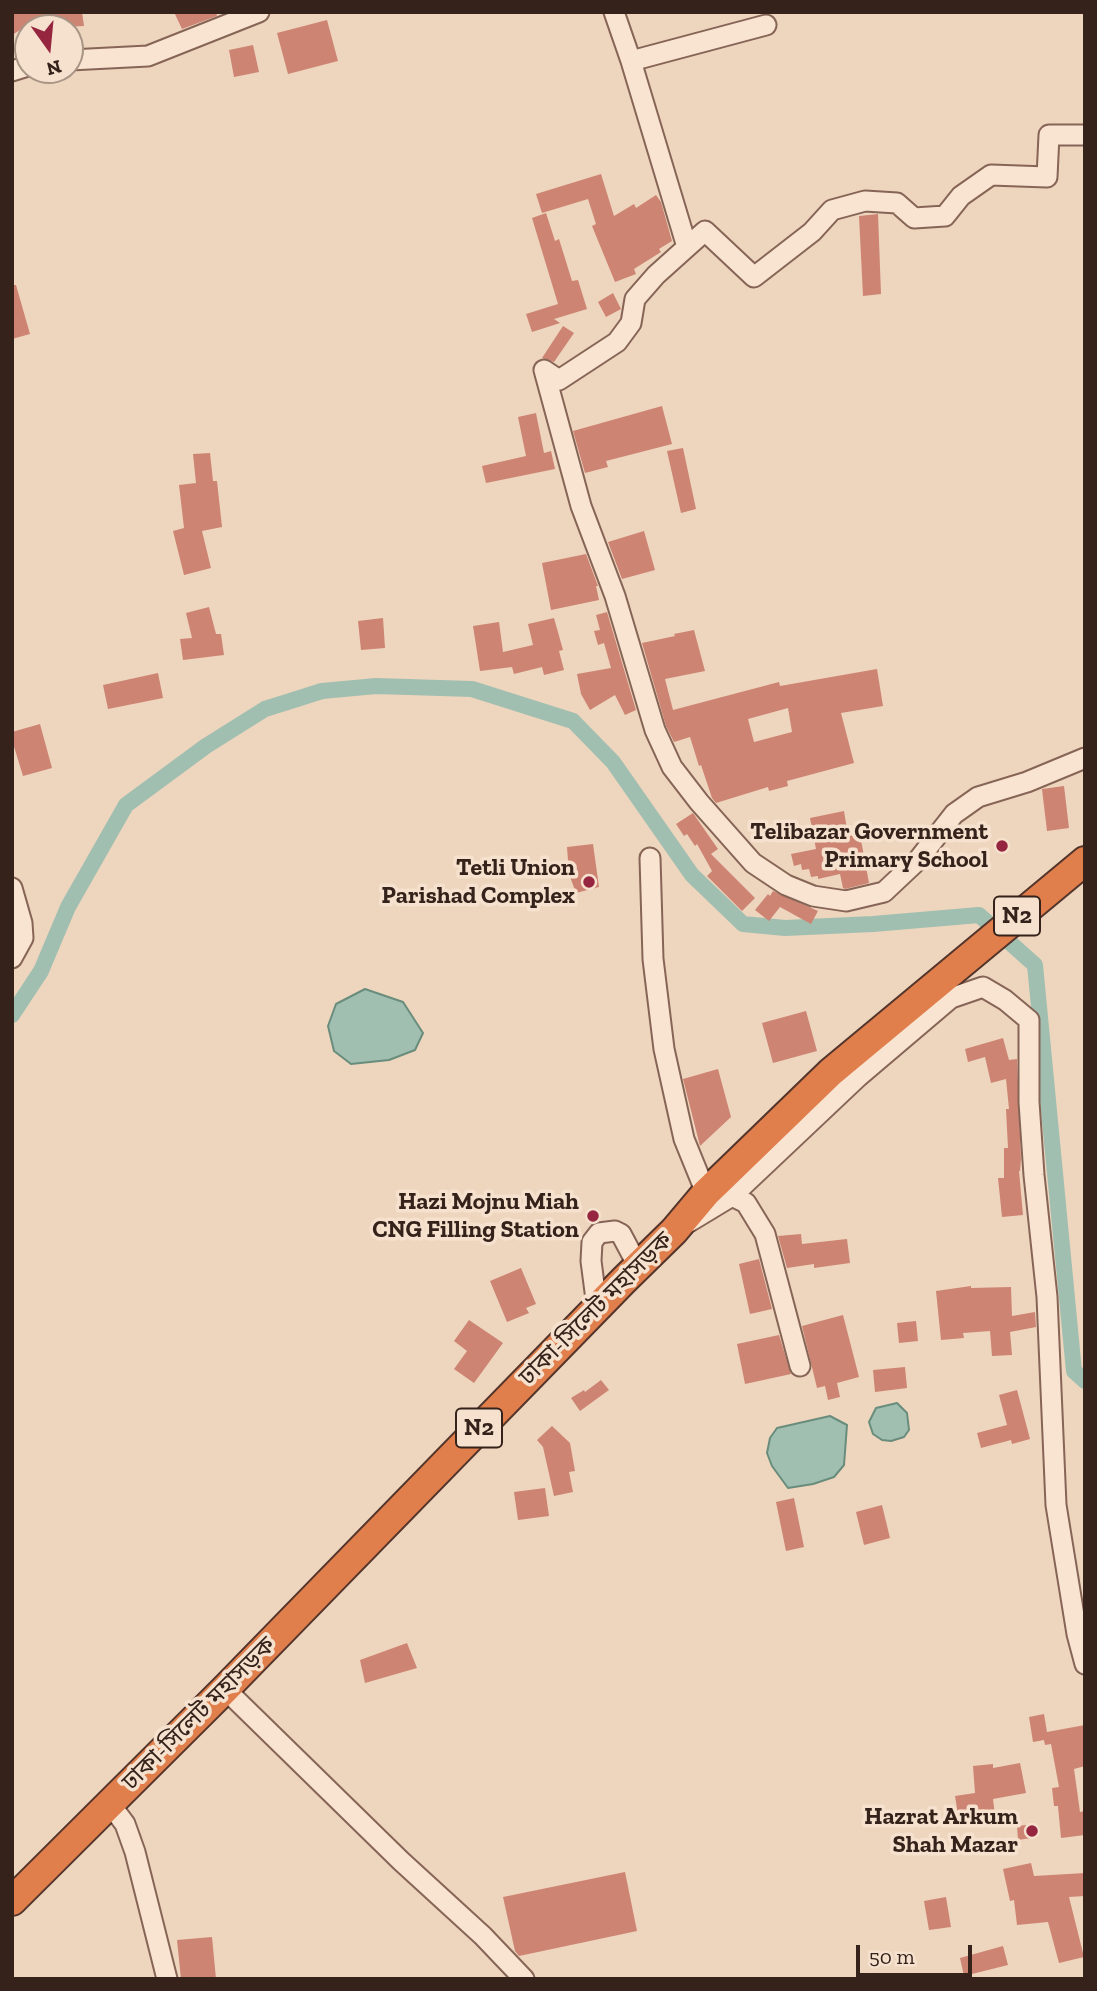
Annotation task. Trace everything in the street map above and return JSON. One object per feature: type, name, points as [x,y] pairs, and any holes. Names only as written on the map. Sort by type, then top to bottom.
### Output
[{"type":"highway","name":"ঢাকা-সিলেট মহাসড়ক","points":[[12,1901],[225,1689],[638,1266],[674,1231],[719,1194],[831,1072],[1082,864]]},
{"type":"street","points":[[84,59],[148,56],[259,12]]},
{"type":"street","points":[[614,12],[687,247]]},
{"type":"street","points":[[631,61],[766,25]]},
{"type":"street","points":[[1085,135],[1049,135],[1047,177],[991,175],[961,196],[945,216],[914,218],[897,203],[865,201],[832,210],[812,232],[754,277],[705,231],[656,275],[635,299],[631,323],[617,342],[559,380],[544,370],[581,506],[615,596],[654,730],[672,767],[752,863],[786,885],[813,896],[846,901],[884,892],[918,860],[954,814],[978,797],[1027,782],[1085,758]]},
{"type":"street","points":[[650,858],[653,959],[664,1049],[684,1139],[719,1194],[746,1203],[765,1234],[800,1366]]},
{"type":"street","points":[[12,888],[22,923],[23,938],[12,958]]},
{"type":"street","points":[[719,1194],[951,998],[983,987],[1005,1000],[1029,1020],[1029,1102],[1047,1297],[1056,1505],[1077,1634],[1085,1664]]},
{"type":"street","points":[[597,1307],[591,1261],[592,1242],[599,1233],[615,1231],[621,1234],[638,1266]]},
{"type":"street","points":[[225,1689],[401,1861],[483,1936],[524,1979]]},
{"type":"street","points":[[110,1804],[125,1824],[135,1852],[167,1979]]},
{"type":"shaded area","points":[[365,989],[403,1002],[423,1033],[415,1050],[389,1060],[351,1064],[334,1051],[328,1026],[336,1004]]},
{"type":"shaded area","points":[[897,1403],[907,1413],[909,1430],[904,1437],[891,1441],[882,1440],[873,1434],[869,1422],[876,1408]]},
{"type":"shaded area","points":[[830,1416],[847,1425],[844,1465],[834,1477],[788,1488],[772,1466],[767,1453],[770,1438],[777,1428]]},
{"type":"building","points":[[12,12],[82,12],[14,14],[12,35]]},
{"type":"building","points":[[174,12],[216,12],[217,16],[182,29]]},
{"type":"building","points":[[327,20],[338,61],[288,74],[277,33]]},
{"type":"building","points":[[253,45],[259,72],[234,77],[229,50]]},
{"type":"building","points":[[601,174],[614,216],[634,204],[636,208],[656,195],[661,202],[672,241],[659,249],[661,252],[634,269],[636,274],[615,282],[592,226],[596,224],[588,199],[542,213],[536,194]]},
{"type":"building","points":[[546,213],[555,241],[559,239],[572,281],[578,280],[587,309],[554,319],[560,323],[532,332],[526,314],[558,304],[532,218]]},
{"type":"building","points":[[878,214],[881,294],[863,296],[859,216]]},
{"type":"building","points":[[12,285],[16,285],[30,334],[12,339]]},
{"type":"building","points":[[613,293],[621,309],[606,317],[598,302]]},
{"type":"building","points":[[563,326],[574,333],[554,362],[542,358]]},
{"type":"building","points":[[662,406],[672,444],[606,461],[608,467],[585,473],[573,431]]},
{"type":"building","points":[[536,413],[544,453],[551,451],[555,469],[486,483],[482,466],[526,456],[518,417]]},
{"type":"building","points":[[683,448],[696,509],[681,513],[667,451]]},
{"type":"building","points":[[210,453],[213,481],[217,481],[222,527],[202,531],[211,568],[184,575],[173,531],[184,528],[179,485],[196,483],[193,454]]},
{"type":"building","points":[[644,531],[655,570],[622,579],[608,542]]},
{"type":"building","points":[[586,554],[598,586],[599,600],[551,610],[542,563]]},
{"type":"building","points":[[209,607],[216,634],[221,634],[224,655],[183,660],[180,639],[192,638],[186,613]]},
{"type":"building","points":[[607,612],[636,710],[625,715],[615,695],[590,710],[581,694],[577,674],[611,668],[604,643],[598,645],[594,631],[600,630],[596,615]]},
{"type":"building","points":[[383,618],[385,648],[361,650],[358,621]]},
{"type":"building","points":[[554,618],[563,650],[559,651],[564,670],[544,675],[542,667],[514,674],[512,667],[480,671],[473,626],[499,622],[503,652],[533,645],[528,624]]},
{"type":"building","points":[[694,630],[705,671],[665,679],[673,710],[779,682],[780,686],[877,669],[883,706],[841,713],[854,763],[787,781],[788,786],[769,791],[768,787],[716,803],[701,765],[699,766],[690,737],[674,742],[666,726],[642,643],[675,636],[674,634]],"holes":[[[788,708],[792,732],[754,742],[748,719]]]},
{"type":"building","points":[[158,673],[163,698],[108,709],[103,685]]},
{"type":"building","points":[[40,724],[52,768],[23,776],[12,732]]},
{"type":"building","points":[[1064,786],[1069,828],[1047,831],[1042,789]]},
{"type":"building","points":[[844,811],[847,829],[862,826],[865,839],[861,840],[869,883],[845,889],[840,874],[818,879],[818,876],[811,877],[809,869],[802,870],[801,864],[794,866],[791,854],[816,849],[810,818]]},
{"type":"building","points":[[693,813],[718,849],[711,854],[755,898],[742,911],[707,876],[712,871],[697,844],[695,846],[687,834],[684,836],[676,824]]},
{"type":"building","points":[[593,844],[599,887],[576,893],[569,874],[567,847]]},
{"type":"building","points":[[773,891],[818,911],[811,924],[780,907],[769,921],[755,910]]},
{"type":"building","points":[[806,1011],[817,1051],[773,1063],[762,1023]]},
{"type":"building","points":[[1003,1038],[1009,1060],[1017,1059],[1021,1159],[1019,1171],[1023,1215],[1002,1217],[998,1178],[1004,1178],[1004,1148],[1008,1148],[1006,1109],[1009,1109],[1006,1079],[991,1083],[985,1057],[968,1062],[965,1049]]},
{"type":"building","points":[[718,1069],[731,1117],[700,1146],[683,1079]]},
{"type":"building","points":[[801,1234],[802,1244],[847,1239],[850,1263],[814,1268],[814,1264],[787,1268],[778,1236]]},
{"type":"building","points":[[759,1259],[772,1309],[750,1314],[739,1264]]},
{"type":"building","points":[[521,1268],[536,1304],[526,1308],[529,1313],[507,1322],[490,1281]]},
{"type":"building","points":[[971,1286],[1011,1287],[1012,1316],[1035,1312],[1036,1327],[1010,1332],[1012,1355],[992,1356],[990,1331],[963,1333],[964,1338],[941,1340],[936,1291]]},
{"type":"building","points":[[843,1315],[859,1377],[837,1383],[840,1397],[828,1400],[825,1386],[817,1388],[802,1326]]},
{"type":"building","points":[[469,1320],[503,1343],[474,1383],[454,1369],[467,1351],[454,1341]]},
{"type":"building","points":[[916,1321],[918,1341],[899,1343],[897,1323]]},
{"type":"building","points":[[779,1335],[791,1374],[745,1384],[737,1344]]},
{"type":"building","points":[[905,1367],[907,1388],[875,1392],[873,1370]]},
{"type":"building","points":[[601,1380],[609,1390],[580,1411],[571,1398]]},
{"type":"building","points":[[1017,1390],[1030,1439],[1012,1444],[1011,1440],[981,1448],[977,1433],[1007,1425],[999,1395]]},
{"type":"building","points":[[552,1426],[570,1443],[575,1471],[569,1472],[573,1492],[554,1496],[543,1447],[537,1440]]},
{"type":"building","points":[[545,1488],[549,1516],[518,1520],[514,1492]]},
{"type":"building","points":[[794,1498],[804,1547],[786,1551],[776,1502]]},
{"type":"building","points":[[882,1505],[890,1538],[864,1545],[856,1512]]},
{"type":"building","points":[[407,1643],[417,1668],[365,1683],[360,1660]]},
{"type":"building","points":[[1044,1714],[1047,1732],[1085,1725],[1085,1766],[1074,1769],[1080,1812],[1085,1811],[1085,1835],[1061,1838],[1058,1806],[1054,1806],[1052,1788],[1059,1787],[1051,1744],[1045,1745],[1044,1740],[1033,1742],[1029,1717]]},
{"type":"building","points":[[1020,1763],[1026,1793],[993,1799],[995,1815],[959,1821],[955,1796],[975,1793],[973,1766],[993,1764],[993,1768]]},
{"type":"building","points":[[1036,1824],[1038,1837],[1018,1840],[1017,1826]]},
{"type":"building","points":[[1031,1863],[1034,1876],[1085,1873],[1085,1896],[1069,1897],[1084,1957],[1059,1963],[1048,1922],[1017,1925],[1014,1900],[1010,1901],[1003,1869]]},
{"type":"building","points":[[625,1872],[637,1931],[519,1956],[515,1951],[503,1897]]},
{"type":"building","points":[[946,1897],[951,1927],[929,1930],[924,1901]]},
{"type":"building","points":[[212,1937],[216,1979],[181,1979],[177,1940]]},
{"type":"building","points":[[1003,1946],[1008,1965],[964,1976],[960,1958]]},
{"type":"waterway","points":[[12,1015],[41,971],[68,907],[126,805],[206,746],[265,709],[322,691],[376,686],[472,689],[573,721],[613,762],[692,875],[743,924],[785,928],[979,915],[1035,965],[1074,1371],[1085,1381]]},
{"type":"place","name":"Telibazar Government Primary School","points":[[1002,846]]},
{"type":"place","name":"Tetli Union Parishad Complex","points":[[589,882]]},
{"type":"place","name":"Hazi Mojnu Miah CNG Filling Station","points":[[593,1216]]},
{"type":"place","name":"Hazrat Arkum Shah Mazar","points":[[1032,1831]]}]
